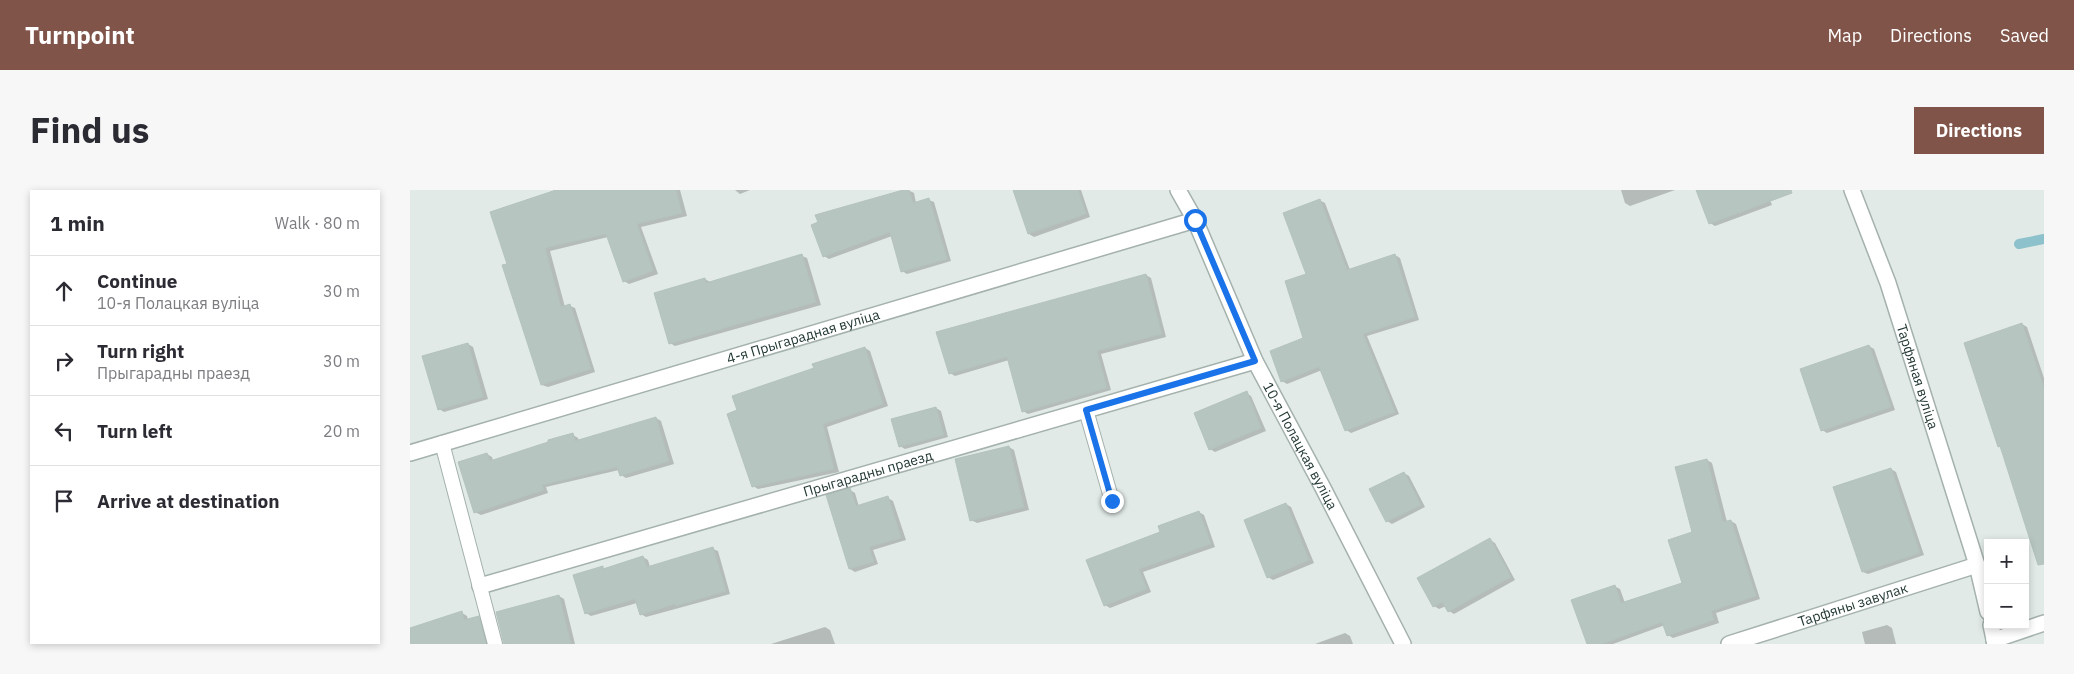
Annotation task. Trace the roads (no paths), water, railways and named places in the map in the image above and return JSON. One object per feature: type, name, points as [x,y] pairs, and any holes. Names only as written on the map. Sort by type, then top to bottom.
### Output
[{"type":"street","name":"10-я Полацкая вуліца","points":[[1178,190],[1195,220],[1255,361],[1403,644]]},
{"type":"street","name":"Тарфяная вуліца","points":[[1852,190],[1888,283],[1977,566],[1984,595]]},
{"type":"street","name":"4-я Прыгарадная вуліца","points":[[410,453],[1195,220]]},
{"type":"street","name":"Прыгарадны праезд","points":[[480,586],[1255,361]]},
{"type":"street","name":"Тарфяны завулак","points":[[1729,644],[1977,566]]},
{"type":"street","points":[[1993,636],[2044,623]]},
{"type":"lane","points":[[1086,410],[1112,501]]},
{"type":"lane","points":[[442,443],[495,644]]},
{"type":"waterway","points":[[2019,244],[2044,239]]}]
